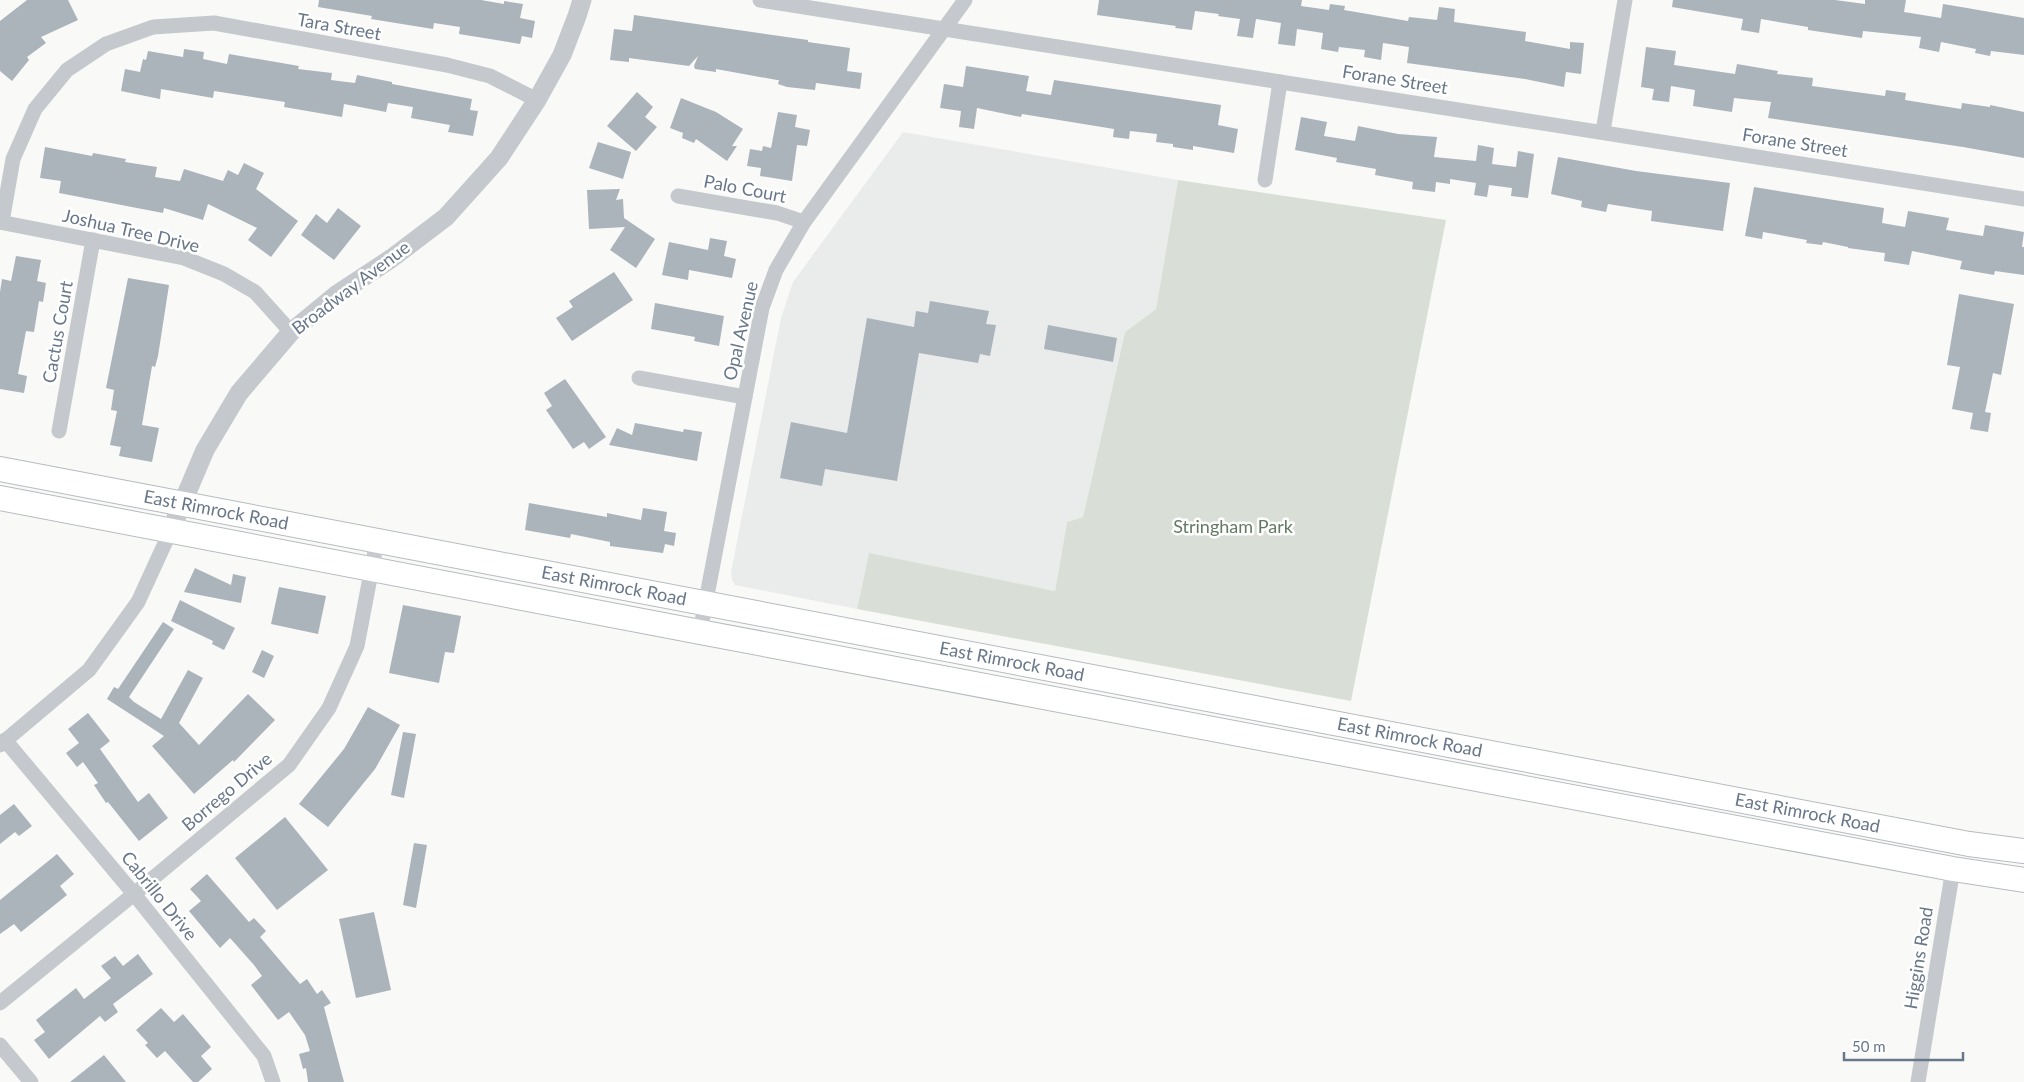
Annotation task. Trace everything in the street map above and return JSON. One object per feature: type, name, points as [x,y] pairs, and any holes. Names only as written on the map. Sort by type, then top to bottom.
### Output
[{"type":"main road","name":"East Rimrock Road","points":[[0,469],[1940,838],[2024,852]]},
{"type":"main road","name":"East Rimrock Road","points":[[0,498],[1953,869],[2024,880]]},
{"type":"street","name":"Broadway Avenue","points":[[3,742],[89,670],[138,602],[205,450],[239,393],[291,332],[336,295],[392,258],[446,217],[499,158],[538,100],[562,55],[582,0]]},
{"type":"street","name":"Forane Street","points":[[760,0],[2024,198]]},
{"type":"street","name":"Opal Avenue","points":[[700,632],[762,308],[776,270],[804,222],[965,0]]},
{"type":"street","points":[[1603,131],[1625,0]]},
{"type":"street","name":"Tara Street","points":[[1,222],[13,159],[35,110],[67,70],[106,44],[153,27],[214,23],[446,65],[490,76],[538,100]]},
{"type":"street","points":[[1265,180],[1280,82]]},
{"type":"street","name":"Palo Court","points":[[678,196],[777,213],[804,222]]},
{"type":"street","name":"Joshua Tree Drive","points":[[1,222],[184,258],[224,274],[255,292],[291,332]]},
{"type":"street","name":"Cactus Court","points":[[58,431],[94,240]]},
{"type":"street","points":[[639,378],[745,397]]},
{"type":"street","name":"Borrego Drive","points":[[0,1003],[289,765],[329,708],[357,646],[377,541]]},
{"type":"street","name":"Cabrillo Drive","points":[[3,742],[134,894],[264,1056],[273,1082]]},
{"type":"street","name":"Higgins Road","points":[[1918,1082],[1953,869]]},
{"type":"street","points":[[0,1045],[31,1082]]},
{"type":"shaded area","points":[[903,132],[1178,180],[1156,309],[1125,332],[1083,517],[1067,522],[1055,591],[869,554],[857,609],[735,585],[732,580],[731,572],[781,318],[793,282]]},
{"type":"green space","name":"Stringham Park","points":[[1178,180],[1446,220],[1351,701],[857,609],[869,553],[1055,591],[1067,522],[1083,517],[1125,332],[1156,309]]},
{"type":"building","points":[[27,0],[68,0],[78,20],[41,37],[46,43],[27,57],[29,60],[12,81],[0,71],[0,21]]},
{"type":"building","points":[[319,0],[481,0],[504,4],[504,1],[523,4],[520,18],[535,21],[532,38],[522,36],[520,44],[459,34],[460,27],[434,23],[433,29],[371,19],[372,16],[318,7]]},
{"type":"building","points":[[1099,0],[1302,0],[1301,6],[1329,10],[1330,4],[1345,6],[1344,10],[1408,21],[1409,17],[1437,20],[1439,7],[1455,9],[1454,22],[1526,32],[1525,41],[1570,49],[1570,42],[1584,43],[1581,74],[1566,72],[1564,87],[1525,79],[1407,63],[1409,47],[1383,43],[1381,60],[1364,57],[1365,50],[1339,47],[1338,52],[1321,49],[1323,33],[1297,29],[1295,46],[1278,44],[1281,23],[1256,19],[1253,38],[1237,36],[1240,19],[1195,11],[1192,30],[1175,28],[1176,26],[1097,15]]},
{"type":"building","points":[[1673,0],[1835,0],[1865,4],[1865,0],[1906,0],[1904,12],[1941,18],[1943,4],[2024,18],[2024,55],[1991,51],[1990,56],[1975,53],[1976,49],[1941,42],[1939,52],[1919,48],[1921,37],[1863,31],[1862,38],[1808,30],[1808,27],[1761,19],[1759,33],[1741,30],[1743,19],[1672,7]]},
{"type":"building","points":[[634,15],[808,40],[808,42],[850,48],[847,71],[862,73],[860,89],[816,83],[815,90],[787,87],[778,84],[779,80],[716,69],[716,72],[695,69],[694,66],[698,56],[689,66],[629,58],[629,62],[610,60],[614,29],[632,31]]},
{"type":"building","points":[[1646,47],[1676,51],[1674,65],[1735,74],[1737,64],[1778,71],[1777,74],[1813,78],[1812,86],[1885,96],[1886,90],[1906,93],[1905,100],[1961,109],[1962,103],[1990,107],[1990,105],[2024,112],[2024,158],[1768,118],[1771,102],[1734,98],[1732,112],[1693,106],[1695,90],[1671,86],[1669,102],[1652,100],[1654,89],[1641,87]]},
{"type":"building","points":[[184,49],[204,52],[203,59],[227,64],[229,54],[299,66],[298,69],[332,73],[331,80],[355,83],[357,75],[392,82],[392,84],[472,99],[470,110],[478,111],[473,136],[448,132],[450,125],[411,118],[413,107],[388,103],[386,112],[344,104],[342,117],[284,107],[285,102],[214,91],[213,98],[161,89],[160,99],[121,91],[125,69],[140,72],[143,59],[146,60],[148,51],[183,57]]},
{"type":"building","points":[[966,66],[1029,76],[1026,91],[1051,95],[1054,80],[1221,105],[1218,125],[1238,129],[1234,153],[1193,146],[1193,150],[1173,147],[1173,144],[1156,142],[1157,134],[1130,131],[1129,139],[1113,137],[1114,129],[1022,114],[1021,117],[977,108],[974,129],[959,127],[961,111],[940,108],[944,84],[963,87]]},
{"type":"building","points":[[637,92],[653,107],[645,117],[657,127],[636,151],[607,126]]},
{"type":"building","points":[[681,98],[716,112],[743,129],[732,146],[737,146],[727,161],[696,139],[694,143],[682,138],[683,133],[670,128]]},
{"type":"building","points":[[778,112],[797,115],[795,127],[810,130],[807,146],[797,145],[792,181],[760,176],[761,168],[747,166],[750,149],[762,151],[763,146],[771,148]]},
{"type":"building","points":[[1301,117],[1327,122],[1324,136],[1355,141],[1358,126],[1398,134],[1437,137],[1434,157],[1476,161],[1478,145],[1494,148],[1492,164],[1516,167],[1518,151],[1534,154],[1528,198],[1511,196],[1512,188],[1489,185],[1487,197],[1474,195],[1476,183],[1450,179],[1450,184],[1436,182],[1435,192],[1412,189],[1413,182],[1375,175],[1376,169],[1336,162],[1337,158],[1295,150]]},
{"type":"building","points":[[598,142],[631,152],[623,179],[589,168]]},
{"type":"building","points":[[45,147],[92,156],[93,153],[126,159],[125,162],[157,167],[155,177],[180,181],[184,169],[223,181],[228,170],[238,175],[244,163],[264,173],[256,189],[298,221],[271,257],[248,240],[257,228],[208,204],[203,220],[164,208],[163,213],[59,193],[61,181],[40,178]]},
{"type":"building","points":[[1558,157],[1636,171],[1730,183],[1723,231],[1651,221],[1652,211],[1608,204],[1606,212],[1581,207],[1582,201],[1551,194]]},
{"type":"building","points":[[1754,187],[1884,208],[1882,223],[1905,227],[1908,211],[1949,218],[1946,230],[1983,236],[1985,225],[2024,232],[2022,247],[2024,247],[2024,275],[1995,271],[1994,275],[1960,269],[1962,261],[1912,251],[1909,265],[1884,261],[1885,253],[1848,248],[1823,242],[1822,245],[1806,243],[1807,240],[1763,232],[1762,239],[1745,236]]},
{"type":"building","points":[[620,189],[616,200],[623,199],[624,218],[655,239],[636,268],[610,250],[625,227],[589,229],[587,190]]},
{"type":"building","points":[[338,208],[361,226],[334,260],[301,235],[316,214],[327,223]]},
{"type":"building","points":[[710,238],[727,241],[724,256],[736,259],[732,278],[689,270],[688,280],[662,275],[669,242],[708,250]]},
{"type":"building","points":[[16,256],[41,260],[37,281],[46,283],[43,302],[39,301],[34,332],[26,331],[18,374],[27,376],[24,393],[0,389],[0,292],[2,279],[11,281]]},
{"type":"building","points":[[614,272],[633,300],[572,341],[556,318],[573,307],[569,301]]},
{"type":"building","points":[[128,278],[169,285],[158,356],[155,367],[152,366],[142,425],[159,428],[152,462],[119,456],[121,447],[110,445],[117,411],[111,410],[114,390],[106,388]]},
{"type":"building","points":[[1959,294],[2014,304],[2001,375],[1993,373],[1985,412],[1991,413],[1988,432],[1970,429],[1973,413],[1952,409],[1960,367],[1947,365]]},
{"type":"building","points":[[930,301],[989,311],[986,324],[996,325],[990,356],[980,354],[978,363],[919,353],[897,481],[825,469],[822,486],[780,478],[791,422],[847,433],[867,318],[914,327],[916,311],[928,313]]},
{"type":"building","points":[[655,303],[724,316],[719,346],[694,341],[695,337],[651,329]]},
{"type":"building","points":[[1048,325],[1117,338],[1113,362],[1044,349]]},
{"type":"building","points":[[565,379],[606,437],[589,449],[584,442],[573,449],[546,410],[552,406],[544,393]]},
{"type":"building","points":[[635,423],[683,432],[684,429],[702,432],[697,461],[609,445],[617,428],[632,435]]},
{"type":"building","points":[[529,503],[607,517],[607,513],[641,520],[643,508],[667,512],[664,531],[676,533],[674,546],[665,544],[663,553],[610,546],[610,542],[571,534],[570,538],[525,530]]},
{"type":"building","points":[[195,568],[231,585],[233,574],[246,577],[241,603],[184,592]]},
{"type":"building","points":[[279,587],[326,596],[318,634],[271,624]]},
{"type":"building","points":[[180,600],[235,628],[224,650],[212,644],[213,641],[171,621]]},
{"type":"building","points":[[403,605],[461,616],[454,653],[445,652],[439,683],[389,673]]},
{"type":"building","points":[[163,622],[174,629],[129,697],[134,702],[161,719],[188,670],[203,678],[179,723],[199,745],[248,694],[275,720],[234,762],[233,760],[194,794],[152,746],[164,736],[107,699],[114,687],[118,689]]},
{"type":"building","points":[[262,650],[274,656],[264,678],[252,672]]},
{"type":"building","points":[[368,707],[400,725],[375,769],[328,827],[299,804],[344,749]]},
{"type":"building","points":[[88,713],[110,741],[100,749],[138,802],[149,793],[168,818],[139,841],[108,802],[106,803],[94,785],[98,783],[83,762],[77,767],[66,753],[79,743],[68,729]]},
{"type":"building","points":[[403,732],[416,734],[404,798],[391,795]]},
{"type":"building","points":[[14,804],[32,826],[19,836],[15,832],[0,844],[0,815]]},
{"type":"building","points":[[285,817],[328,870],[277,910],[235,858]]},
{"type":"building","points":[[414,843],[427,845],[416,908],[403,905]]},
{"type":"building","points":[[57,854],[74,874],[60,886],[67,895],[21,932],[14,924],[0,934],[0,900]]},
{"type":"building","points":[[207,874],[249,922],[254,918],[266,931],[260,937],[300,984],[307,979],[317,994],[322,990],[331,1003],[324,1007],[344,1082],[308,1082],[306,1068],[303,1069],[299,1054],[310,1051],[305,1035],[289,1012],[278,1020],[251,985],[262,976],[254,965],[230,938],[220,948],[189,911],[201,901],[190,889]]},
{"type":"building","points":[[374,912],[391,990],[356,998],[339,919]]},
{"type":"building","points":[[138,954],[153,974],[113,1004],[118,1012],[105,1022],[100,1016],[49,1059],[34,1040],[45,1032],[36,1020],[76,988],[84,999],[111,978],[101,966],[115,956],[123,966]]},
{"type":"building","points":[[161,1008],[174,1022],[183,1014],[211,1047],[201,1056],[212,1069],[198,1082],[193,1082],[165,1051],[157,1058],[145,1045],[148,1043],[136,1030]]},
{"type":"building","points":[[104,1055],[126,1082],[70,1082]]}]
